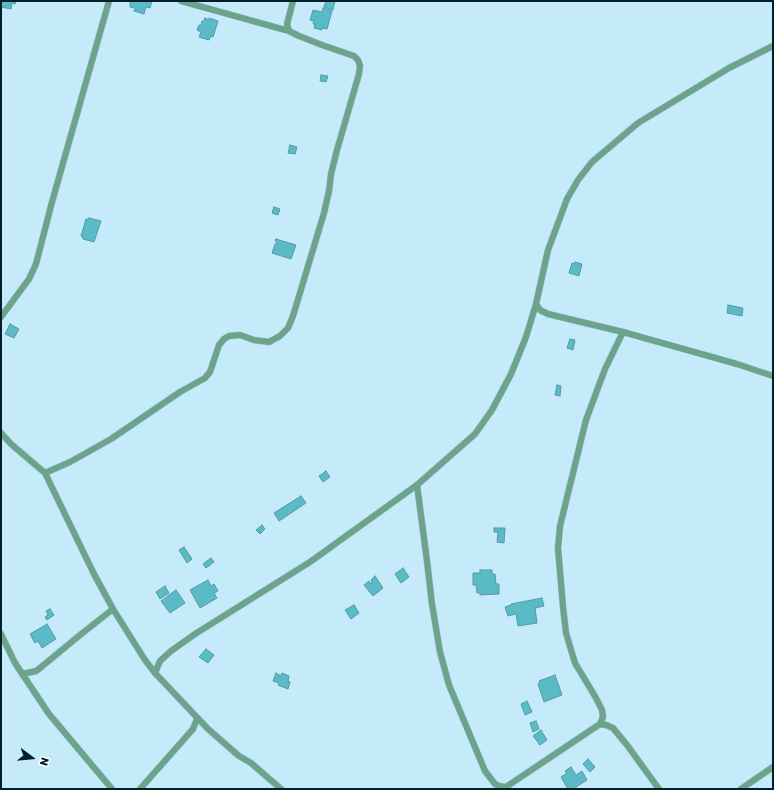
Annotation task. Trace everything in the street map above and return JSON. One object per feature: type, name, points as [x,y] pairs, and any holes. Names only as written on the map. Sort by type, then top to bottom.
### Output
[{"type":"street","points":[[1,317],[29,280],[36,264],[108,1]]},
{"type":"street","points":[[45,473],[70,462],[111,439],[174,396],[205,378],[210,372],[219,345],[229,336],[240,335],[254,340],[269,342],[280,336],[288,328],[293,316],[324,213],[336,150],[359,74],[360,66],[358,60],[354,56],[322,45],[289,31],[181,1]]},
{"type":"street","points":[[289,31],[287,24],[292,1]]},
{"type":"street","points":[[155,673],[160,661],[171,651],[195,634],[310,562],[417,485],[475,434],[492,410],[511,374],[526,337],[536,304],[548,250],[567,199],[578,180],[592,162],[638,123],[729,68],[773,46]]},
{"type":"street","points":[[536,304],[540,310],[548,314],[623,332],[737,364],[773,376]]},
{"type":"street","points":[[417,485],[432,604],[440,652],[449,685],[485,771],[494,786],[504,788],[600,724],[603,717],[602,710],[596,698],[575,663],[566,633],[558,548],[560,526],[586,420],[605,369],[623,332]]},
{"type":"street","points":[[1,433],[11,444],[45,473],[94,574],[113,609],[155,673],[197,719],[239,756],[251,763],[280,789]]},
{"type":"street","points":[[22,674],[36,671],[113,609]]},
{"type":"street","points":[[1,634],[15,663],[49,714],[112,789]]},
{"type":"street","points":[[146,660],[160,661]]},
{"type":"street","points":[[140,789],[193,729],[197,719]]},
{"type":"street","points":[[600,724],[613,728],[659,789]]},
{"type":"street","points":[[193,729],[208,729]]},
{"type":"street","points":[[740,789],[773,767]]},
{"type":"building","points":[[1,1],[16,1],[15,4],[12,3],[11,9],[1,7]]},
{"type":"building","points":[[130,1],[152,1],[150,8],[146,7],[144,14],[134,11],[135,8],[130,7]]},
{"type":"building","points":[[326,1],[335,1],[333,10],[324,7]]},
{"type":"building","points":[[323,8],[332,11],[327,29],[322,28],[322,30],[314,28],[314,21],[310,20],[313,10],[322,12]]},
{"type":"building","points":[[205,18],[218,21],[213,37],[211,36],[209,40],[199,37],[201,32],[197,30]]},
{"type":"building","points":[[321,75],[328,76],[326,82],[320,81]]},
{"type":"building","points":[[290,145],[297,147],[295,154],[288,153]]},
{"type":"building","points":[[274,207],[280,209],[278,215],[272,213]]},
{"type":"building","points":[[89,218],[101,221],[94,242],[83,239],[81,236],[86,219]]},
{"type":"building","points":[[276,239],[296,245],[291,259],[272,253],[277,242],[275,241]]},
{"type":"building","points":[[575,262],[582,264],[579,276],[569,273],[572,263],[574,264]]},
{"type":"building","points":[[728,305],[743,308],[742,316],[727,313]]},
{"type":"building","points":[[10,324],[19,329],[14,338],[5,334]]},
{"type":"building","points":[[570,339],[575,340],[573,350],[567,348]]},
{"type":"building","points":[[557,385],[561,386],[560,396],[555,395]]},
{"type":"building","points":[[326,471],[330,477],[323,482],[319,476]]},
{"type":"building","points":[[301,496],[306,503],[279,521],[274,513]]},
{"type":"building","points":[[262,525],[265,529],[260,534],[256,530]]},
{"type":"building","points":[[494,528],[505,528],[504,543],[497,542],[498,532],[494,532]]},
{"type":"building","points":[[184,547],[192,559],[187,563],[179,550]]},
{"type":"building","points":[[211,558],[214,562],[206,568],[203,564]]},
{"type":"building","points":[[403,568],[409,577],[401,583],[395,574]]},
{"type":"building","points":[[480,570],[492,570],[492,574],[495,574],[496,584],[499,584],[499,594],[480,595],[480,593],[477,593],[476,585],[473,585],[473,573],[480,573]]},
{"type":"building","points":[[375,576],[383,588],[373,596],[364,585],[369,581],[370,584],[372,582],[371,580]]},
{"type":"building","points":[[208,580],[211,586],[214,584],[218,591],[214,593],[217,598],[200,608],[190,590]]},
{"type":"building","points":[[165,586],[169,593],[160,599],[156,592]]},
{"type":"building","points":[[176,590],[185,603],[170,613],[161,601]]},
{"type":"building","points":[[542,598],[544,606],[535,608],[537,623],[518,626],[516,614],[508,616],[505,607],[511,604]]},
{"type":"building","points":[[354,605],[359,613],[351,619],[345,610]]},
{"type":"building","points":[[50,609],[54,615],[47,620],[45,617],[48,615],[46,611]]},
{"type":"building","points":[[47,624],[56,639],[42,648],[38,641],[35,643],[30,634]]},
{"type":"building","points":[[206,649],[214,655],[208,663],[199,657]]},
{"type":"building","points":[[276,673],[281,676],[282,673],[289,676],[288,681],[290,682],[288,689],[273,681]]},
{"type":"building","points":[[555,675],[562,695],[544,702],[538,684],[540,683],[539,681]]},
{"type":"building","points":[[527,701],[532,712],[525,715],[521,704]]},
{"type":"building","points":[[536,721],[539,729],[533,732],[530,723]]},
{"type":"building","points":[[541,730],[547,740],[540,745],[533,736]]},
{"type":"building","points":[[588,759],[595,767],[590,772],[583,764]]},
{"type":"building","points":[[571,767],[576,775],[582,771],[587,780],[573,789],[568,789],[561,777],[567,773],[565,771]]}]
